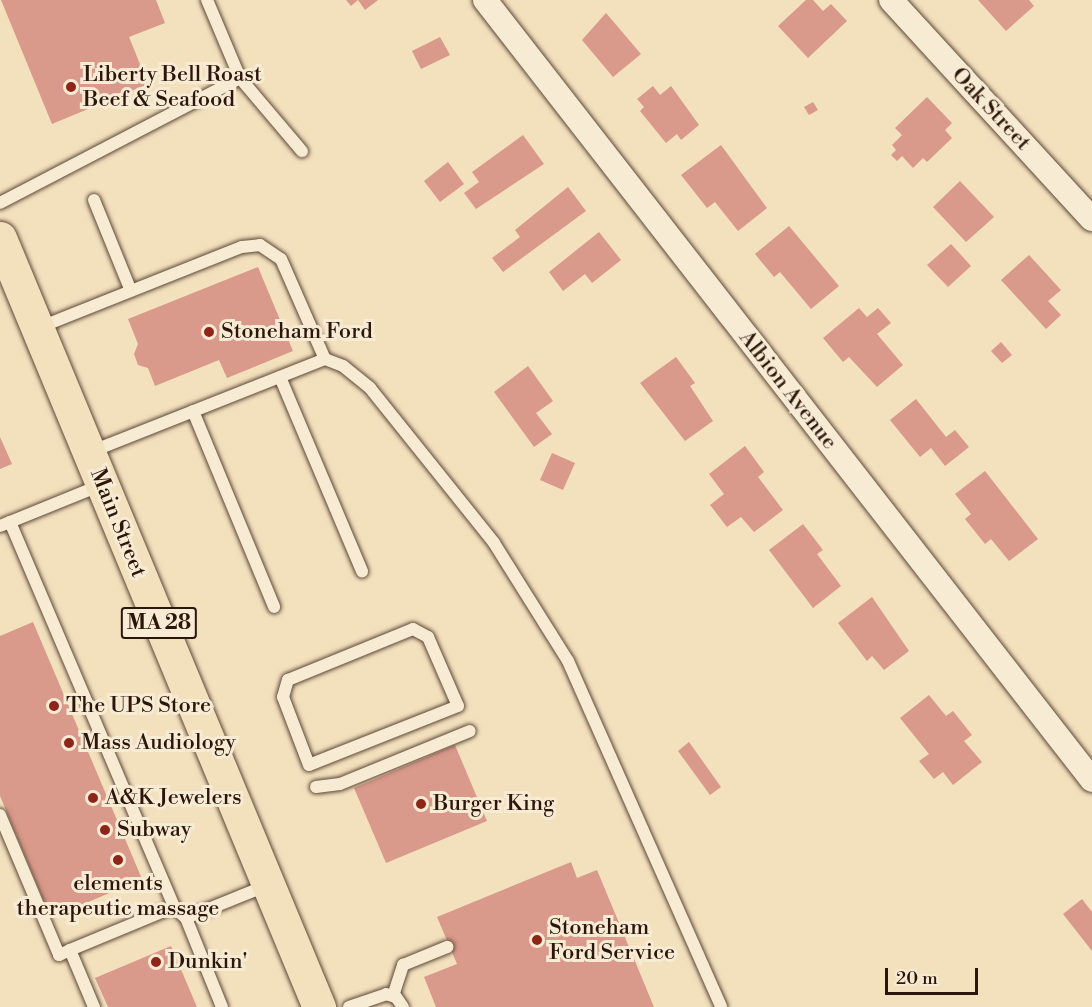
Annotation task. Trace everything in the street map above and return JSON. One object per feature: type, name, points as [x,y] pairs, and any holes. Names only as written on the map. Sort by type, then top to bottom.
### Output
[{"type":"main road","name":"Main Street","points":[[0,238],[319,1007]]},
{"type":"street","name":"Albion Avenue","points":[[485,0],[1092,780]]},
{"type":"street","name":"Oak Street","points":[[891,0],[1092,219]]},
{"type":"lane","points":[[207,0],[240,78],[302,151]]},
{"type":"lane","points":[[0,203],[240,78]]},
{"type":"lane","points":[[94,200],[131,291]]},
{"type":"lane","points":[[37,328],[242,247],[266,247],[281,259],[325,359]]},
{"type":"lane","points":[[89,452],[325,359],[343,366],[370,388],[494,543],[568,661],[721,1007]]},
{"type":"lane","points":[[280,376],[362,571]]},
{"type":"lane","points":[[193,411],[274,607]]},
{"type":"lane","points":[[102,485],[5,524],[174,907],[186,918],[222,1007]]},
{"type":"lane","points":[[413,629],[428,637],[458,706],[309,765],[283,693],[294,676],[413,629]]},
{"type":"lane","points":[[316,787],[340,784],[470,731]]},
{"type":"lane","points":[[0,817],[59,955],[174,907]]},
{"type":"lane","points":[[186,918],[268,884]]},
{"type":"lane","points":[[393,996],[403,965],[447,947]]},
{"type":"lane","points":[[70,950],[94,1007]]},
{"type":"lane","points":[[349,1007],[378,995],[393,996],[403,1007]]},
{"type":"building","points":[[1,0],[156,0],[165,23],[129,37],[148,84],[52,124]]},
{"type":"building","points":[[346,0],[358,0],[351,6]]},
{"type":"building","points":[[358,0],[378,0],[365,10]]},
{"type":"building","points":[[806,0],[813,0],[823,11],[831,4],[847,21],[808,58],[778,26]]},
{"type":"building","points":[[978,0],[1029,0],[1034,6],[1006,31]]},
{"type":"building","points":[[606,13],[641,54],[613,77],[582,40]]},
{"type":"building","points":[[440,37],[450,55],[421,69],[412,51]]},
{"type":"building","points":[[653,86],[660,95],[671,86],[699,125],[681,140],[677,134],[666,143],[640,111],[644,107],[637,99]]},
{"type":"building","points":[[927,97],[952,123],[945,130],[952,138],[927,162],[923,158],[913,168],[902,156],[897,161],[891,155],[896,150],[892,145],[902,135],[895,128]]},
{"type":"building","points":[[813,102],[818,110],[809,115],[804,107]]},
{"type":"building","points":[[523,135],[544,164],[476,209],[464,193],[479,182],[472,172]]},
{"type":"building","points":[[721,145],[767,208],[738,231],[715,202],[707,208],[681,175]]},
{"type":"building","points":[[448,162],[464,184],[440,202],[424,181]]},
{"type":"building","points":[[960,181],[994,217],[966,242],[933,207]]},
{"type":"building","points":[[568,187],[586,211],[503,272],[492,258],[520,237],[515,230]]},
{"type":"building","points":[[789,226],[839,286],[811,309],[780,272],[774,277],[755,254]]},
{"type":"building","points":[[599,232],[621,260],[592,283],[585,274],[563,291],[549,272]]},
{"type":"building","points":[[951,244],[971,266],[948,287],[927,265]]},
{"type":"building","points":[[1029,255],[1061,290],[1048,301],[1061,315],[1046,329],[1001,280]]},
{"type":"building","name":"Stoneham Ford","points":[[258,267],[293,351],[227,378],[219,360],[155,386],[148,368],[138,365],[134,354],[138,344],[128,319]]},
{"type":"building","points":[[859,308],[867,317],[878,308],[891,323],[877,334],[903,365],[877,387],[849,357],[843,362],[823,338]]},
{"type":"building","points":[[1001,342],[1012,355],[1002,363],[991,351]]},
{"type":"building","points":[[676,357],[695,383],[690,386],[713,421],[685,441],[640,383]]},
{"type":"building","points":[[528,366],[553,401],[536,413],[552,434],[534,447],[494,392]]},
{"type":"building","points":[[916,399],[946,437],[955,430],[969,447],[945,466],[931,448],[920,457],[890,420]]},
{"type":"building","points":[[0,437],[12,464],[0,469]]},
{"type":"building","points":[[745,446],[764,472],[758,477],[783,510],[754,532],[741,517],[727,527],[710,505],[724,494],[709,474]]},
{"type":"building","points":[[552,453],[575,463],[563,490],[540,480]]},
{"type":"building","points":[[985,471],[1038,539],[1009,561],[991,539],[985,544],[965,519],[971,514],[955,494]]},
{"type":"building","points":[[803,524],[823,550],[817,554],[841,586],[813,608],[769,550]]},
{"type":"building","points":[[872,597],[909,651],[884,670],[872,656],[867,661],[838,623]]},
{"type":"building","points":[[33,622],[142,879],[51,918],[0,796],[0,636]]},
{"type":"building","points":[[929,695],[946,716],[953,711],[972,735],[964,741],[982,762],[953,785],[943,772],[934,779],[919,761],[929,754],[900,718]]},
{"type":"building","points":[[689,742],[721,787],[710,795],[678,751]]},
{"type":"building","name":"Burger King","points":[[455,745],[487,821],[386,863],[354,788]]},
{"type":"building","name":"Stoneham Ford Service","points":[[571,862],[577,878],[597,870],[654,1007],[436,1007],[424,977],[457,964],[437,917]]},
{"type":"building","points":[[1082,899],[1092,912],[1092,951],[1063,914]]},
{"type":"building","name":"Dunkin'","points":[[171,946],[197,1007],[108,1007],[95,978]]},
{"type":"place","name":"Liberty Bell Roast Beef & Seafood","points":[[71,87]]},
{"type":"place","name":"Stoneham Ford","points":[[209,332]]},
{"type":"place","name":"The UPS Store","points":[[54,706]]},
{"type":"place","name":"Mass Audiology","points":[[69,743]]},
{"type":"place","name":"A&K Jewelers","points":[[93,798]]},
{"type":"place","name":"Burger King","points":[[421,804]]},
{"type":"place","name":"Subway","points":[[105,830]]},
{"type":"place","name":"elements therapeutic massage","points":[[118,860]]},
{"type":"place","name":"Stoneham Ford Service","points":[[537,940]]},
{"type":"place","name":"Dunkin'","points":[[156,962]]}]
